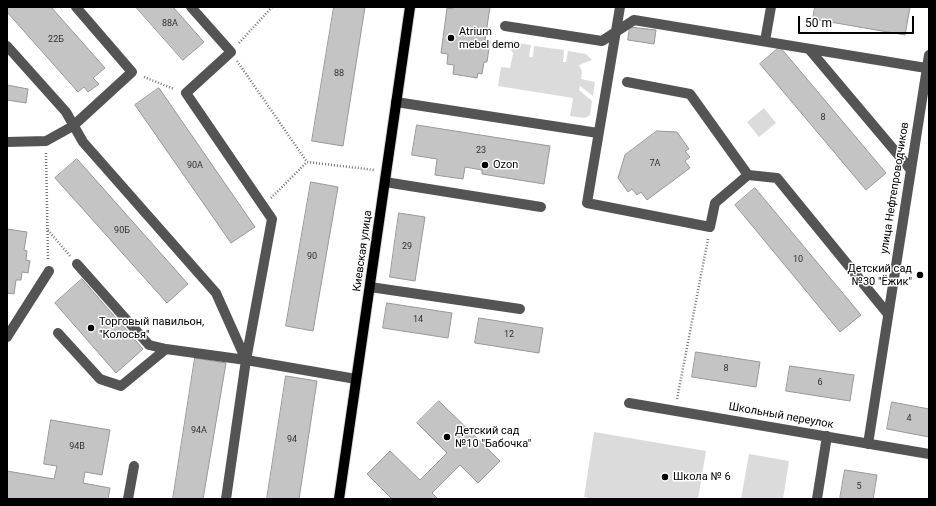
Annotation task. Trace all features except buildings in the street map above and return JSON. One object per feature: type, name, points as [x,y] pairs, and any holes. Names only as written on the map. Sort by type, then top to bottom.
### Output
[{"type":"main road","name":"Киевская улица","points":[[339,499],[410,7]]},
{"type":"street","points":[[7,142],[46,141],[74,126],[132,72],[76,7]]},
{"type":"street","points":[[191,7],[231,52],[186,93],[272,219],[246,360],[226,499]]},
{"type":"street","points":[[620,7],[587,203],[710,227],[715,202],[748,175],[777,178],[888,314]]},
{"type":"street","points":[[765,41],[771,7]]},
{"type":"street","points":[[505,26],[602,41],[634,20],[926,68]]},
{"type":"street","points":[[7,46],[66,112],[83,142],[216,293],[246,360]]},
{"type":"street","points":[[809,49],[910,170]]},
{"type":"street","name":"улица Нефтепроводчиков","points":[[868,444],[910,170],[925,108],[926,68],[929,55]]},
{"type":"street","points":[[627,82],[690,94],[748,175]]},
{"type":"street","points":[[396,102],[598,133]]},
{"type":"street","points":[[386,177],[540,207]]},
{"type":"street","points":[[77,264],[149,344],[166,349],[356,378]]},
{"type":"street","points":[[7,337],[49,271]]},
{"type":"street","points":[[370,287],[520,309]]},
{"type":"street","points":[[58,333],[100,379],[121,386],[166,349]]},
{"type":"street","name":"Школьный переулок","points":[[629,403],[929,454]]},
{"type":"street","points":[[817,499],[827,436]]},
{"type":"street","points":[[128,499],[134,466]]},
{"type":"path","points":[[272,7],[231,52],[307,162],[386,177]]},
{"type":"path","points":[[132,72],[186,93]]},
{"type":"path","points":[[46,141],[49,271]]},
{"type":"path","points":[[263,206],[307,162]]},
{"type":"path","points":[[675,411],[710,227]]},
{"type":"path","points":[[48,230],[77,264]]},
{"type":"shaded area","points":[[504,41],[531,45],[529,57],[533,57],[534,46],[564,50],[563,62],[566,62],[568,51],[586,54],[592,60],[579,65],[582,71],[581,79],[595,82],[593,96],[580,86],[579,90],[592,101],[590,115],[585,118],[570,116],[573,98],[498,86],[501,67],[510,68],[514,54]]},
{"type":"shaded area","points":[[764,108],[776,123],[759,137],[747,122]]},
{"type":"shaded area","points":[[594,432],[706,451],[698,499],[593,499],[584,497]]},
{"type":"shaded area","points":[[749,454],[789,461],[783,499],[741,499]]},
{"type":"place","name":"Atrium mebel demo","points":[[451,38]]},
{"type":"place","name":"Ozon","points":[[485,165]]},
{"type":"place","name":"Детский сад №30 \"Ёжик\"","points":[[920,275]]},
{"type":"place","name":"Торговый павильон, \"Колосья\"","points":[[91,328]]},
{"type":"place","name":"Детский сад №10 \"Бабочка\"","points":[[447,437]]},
{"type":"place","name":"Школа № 6","points":[[665,477]]}]
